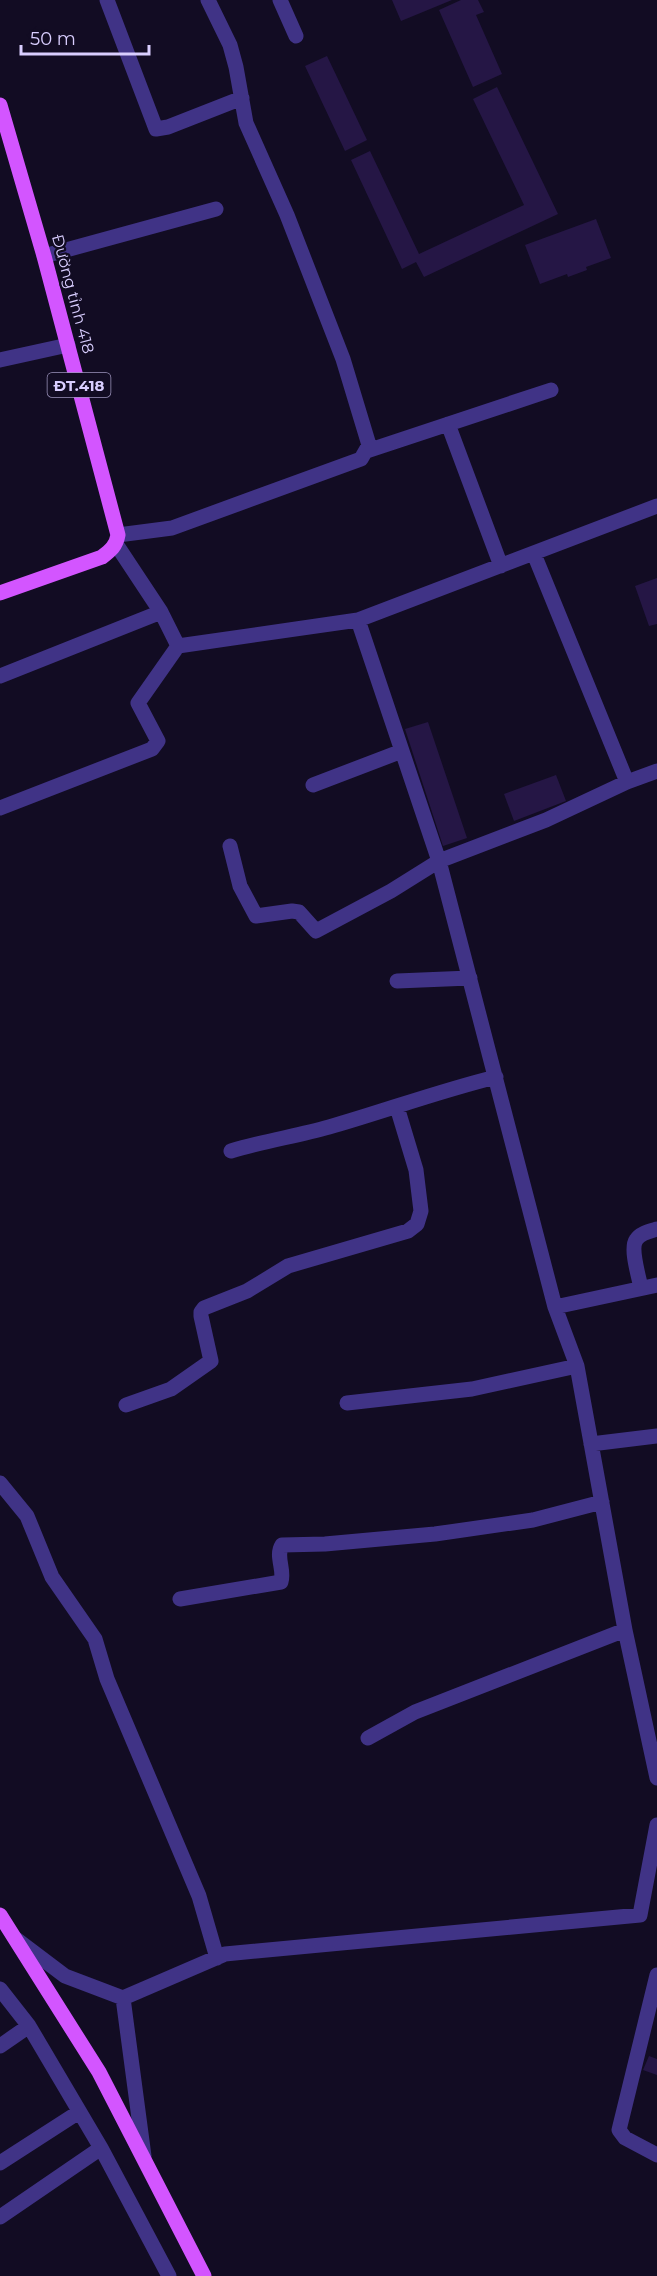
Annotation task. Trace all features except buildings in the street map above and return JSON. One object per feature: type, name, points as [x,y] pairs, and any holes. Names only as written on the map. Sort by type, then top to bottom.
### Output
[{"type":"main road","name":"Đường tỉnh 418","points":[[0,105],[68,345],[117,539]]},
{"type":"main road","points":[[0,593],[102,557],[111,551],[117,539]]},
{"type":"main road","points":[[0,1915],[99,2072],[204,2276]]},
{"type":"street","points":[[107,0],[156,129],[168,127],[242,98]]},
{"type":"street","points":[[178,646],[161,612],[117,539],[172,528],[361,459],[367,451],[369,440],[343,359],[287,215],[246,123],[230,45],[208,0]]},
{"type":"street","points":[[280,0],[296,36]]},
{"type":"street","points":[[44,256],[216,209]]},
{"type":"street","points":[[0,360],[68,345]]},
{"type":"street","points":[[367,451],[551,390]]},
{"type":"street","points":[[448,424],[501,566]]},
{"type":"street","points":[[0,808],[152,749],[158,741],[138,704],[178,646],[358,620],[657,506]]},
{"type":"street","points":[[534,554],[627,782]]},
{"type":"street","points":[[0,676],[161,612]]},
{"type":"street","points":[[358,620],[439,861],[555,1307],[578,1366],[626,1630],[657,1778]]},
{"type":"street","points":[[313,785],[402,751]]},
{"type":"street","points":[[230,846],[240,886],[256,916],[298,912],[316,931],[392,891],[439,861],[546,820],[627,782],[657,771]]},
{"type":"street","points":[[396,981],[470,978]]},
{"type":"street","points":[[231,1151],[252,1144],[301,1135],[496,1077]]},
{"type":"street","points":[[126,1405],[171,1389],[212,1361],[201,1316],[204,1308],[247,1290],[288,1266],[408,1231],[417,1224],[420,1211],[417,1170],[398,1107]]},
{"type":"street","points":[[641,1288],[634,1249],[636,1240],[657,1229]]},
{"type":"street","points":[[555,1307],[657,1285]]},
{"type":"street","points":[[347,1404],[472,1389],[578,1366]]},
{"type":"street","points":[[591,1444],[657,1436]]},
{"type":"street","points":[[0,1483],[27,1516],[52,1577],[95,1639],[107,1679],[199,1896],[217,1958]]},
{"type":"street","points":[[180,1599],[281,1582],[283,1578],[279,1552],[282,1545],[325,1544],[435,1534],[533,1520],[602,1502]]},
{"type":"street","points":[[368,1738],[415,1712],[626,1630]]},
{"type":"street","points":[[14,1938],[65,1976],[123,1998],[217,1958],[237,1953],[640,1915],[657,1825]]},
{"type":"street","points":[[657,1975],[619,2130],[625,2138],[657,2155]]},
{"type":"street","points":[[0,1989],[29,2026],[101,2148],[169,2276]]},
{"type":"street","points":[[123,1998],[144,2160]]},
{"type":"street","points":[[0,2046],[29,2026]]},
{"type":"street","points":[[0,2163],[79,2112]]},
{"type":"street","points":[[0,2217],[101,2148]]}]
